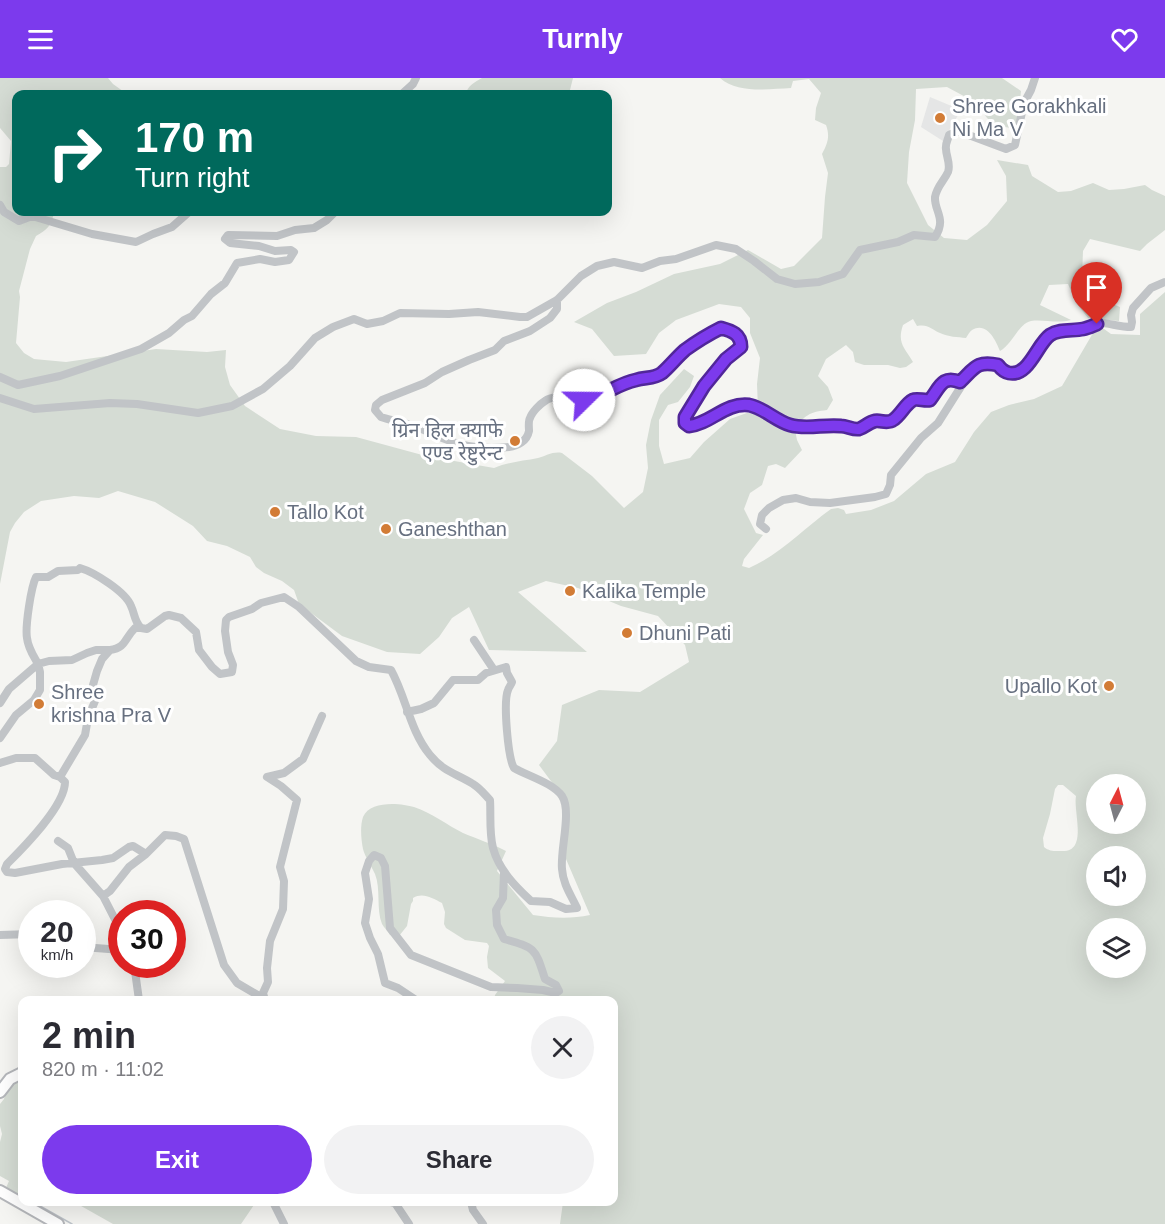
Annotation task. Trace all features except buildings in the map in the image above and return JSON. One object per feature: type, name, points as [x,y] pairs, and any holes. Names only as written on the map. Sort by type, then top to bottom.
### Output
[{"type":"main road","points":[[0,1092],[10,1079],[18,1075]]},
{"type":"main road","points":[[0,1191],[18,1201]]},
{"type":"main road","points":[[26,1206],[58,1224]]},
{"type":"street","points":[[406,90],[416,78]]},
{"type":"street","points":[[0,398],[34,409],[110,403],[137,404],[198,413],[232,406],[263,389],[290,366],[315,338],[333,327],[354,319],[367,324],[383,321],[400,313],[478,312],[527,317],[557,300],[581,276],[597,266],[614,262],[642,268],[716,245],[736,249],[777,279],[795,284],[819,282],[843,274],[860,250],[898,242],[914,235],[935,237],[939,231],[940,214],[935,199],[938,187],[949,170],[945,146],[949,135],[958,131],[1006,149],[1015,144],[1024,103],[1035,78]]},
{"type":"street","points":[[0,205],[4,212],[19,221],[32,216],[92,234],[136,242],[172,227],[184,216]]},
{"type":"street","points":[[0,377],[18,386],[60,376],[141,349],[192,316],[211,294],[225,283],[237,263],[260,259],[275,262],[289,260],[294,252],[230,243],[225,238],[228,235],[277,236],[295,230],[314,228],[331,216]]},
{"type":"street","points":[[960,382],[974,366],[982,363],[998,365],[1001,369],[1011,373],[1018,372],[1024,368],[1052,334],[1085,329],[1100,323],[1131,327],[1133,308],[1151,288],[1165,282]]},
{"type":"street","points":[[557,300],[557,309],[550,318],[530,331],[504,341],[495,350],[382,400],[376,405],[375,410],[381,417],[407,424],[450,441],[478,447],[510,447],[521,443],[526,438],[530,418],[546,399],[595,398],[624,383],[653,378],[661,374],[686,350],[721,328],[735,333],[740,339],[741,347],[726,359],[704,386],[685,417],[685,423],[689,426],[695,426],[736,406],[747,405],[790,425],[819,427],[834,425],[856,429],[874,421],[893,420],[911,401],[930,400],[946,380],[960,382]]},
{"type":"street","points":[[766,529],[760,524],[762,515],[783,500],[796,498],[810,502],[830,503],[886,494],[891,475],[921,438],[938,423],[962,386],[960,382]]},
{"type":"street","points":[[0,738],[16,715],[34,700],[40,690],[38,664],[30,650],[26,635],[32,587],[36,577],[48,577],[58,572],[80,568],[87,570],[103,579],[127,598],[134,618],[141,628]]},
{"type":"street","points":[[0,704],[9,689],[38,664],[72,660],[96,650],[118,649],[135,628],[147,629],[169,615],[181,618],[196,632],[199,650],[212,667],[220,674],[232,672],[233,665],[228,652],[225,631],[226,620],[261,603],[284,597],[299,607],[356,661],[369,667],[391,670],[407,712],[429,754],[445,770],[474,784],[490,800],[493,848],[504,872],[514,885],[531,902],[550,902],[566,909],[577,908],[564,883],[562,869],[566,808],[562,796],[552,787],[514,768],[511,763],[507,735],[507,692],[512,682],[506,667],[486,673],[478,680],[453,680],[434,703],[407,712]]},
{"type":"street","points":[[474,640],[494,670]]},
{"type":"street","points":[[60,777],[86,735],[88,718],[95,701],[93,685],[102,659],[110,650]]},
{"type":"street","points":[[264,996],[268,982],[270,941],[283,909],[284,881],[280,867],[297,800],[267,777],[284,773],[303,759],[322,716]]},
{"type":"street","points":[[0,763],[16,758],[35,758],[65,782],[65,789],[59,802],[30,841],[7,864],[5,869],[7,872],[15,873],[113,858],[133,846],[146,854]]},
{"type":"street","points":[[103,896],[110,891],[129,867],[165,835],[184,839],[224,965],[237,983],[258,996]]},
{"type":"street","points":[[58,841],[68,848],[74,863],[103,896],[108,906]]},
{"type":"street","points":[[410,996],[385,983],[378,954],[365,923],[369,899],[365,873],[374,855],[381,858],[385,866],[390,928],[411,955],[491,987],[556,993],[559,990],[556,984],[545,979],[536,953],[524,945],[504,939],[497,926],[496,910],[503,898],[504,872]]},
{"type":"street","points":[[0,935],[18,934]]},
{"type":"street","points":[[136,978],[138,996]]},
{"type":"street","points":[[275,1206],[284,1224]]},
{"type":"street","points":[[396,1206],[409,1224]]},
{"type":"street","points":[[472,1206],[483,1224]]},
{"type":"shaded area","points":[[0,78],[108,78],[121,90],[12,90],[12,216],[53,216],[46,229],[36,236],[30,249],[19,291],[16,343],[24,353],[34,359],[66,362],[156,349],[207,352],[226,350],[225,367],[230,385],[245,406],[280,429],[316,436],[356,437],[426,456],[494,468],[553,453],[562,453],[592,476],[624,508],[643,492],[648,468],[646,445],[651,420],[660,395],[684,369],[694,376],[690,387],[678,402],[668,405],[659,420],[659,446],[664,464],[690,458],[730,419],[758,409],[757,384],[760,358],[750,333],[750,318],[741,307],[719,304],[676,320],[659,333],[646,354],[614,356],[592,329],[574,322],[607,303],[674,274],[720,264],[748,250],[781,269],[794,266],[822,238],[828,173],[822,154],[828,136],[826,125],[815,120],[821,93],[809,79],[793,81],[791,88],[764,89],[736,86],[720,78],[1002,78],[1021,91],[1017,129],[993,125],[973,101],[947,87],[916,89],[915,120],[909,152],[907,183],[928,225],[944,238],[967,240],[987,225],[1007,201],[1006,176],[997,160],[1028,165],[1032,176],[1058,192],[1071,191],[1093,183],[1109,190],[1145,185],[1165,196],[1165,230],[1140,251],[1090,239],[1083,251],[1082,276],[1096,297],[1120,307],[1119,321],[1088,318],[1077,304],[1068,284],[1049,285],[1040,305],[1071,320],[1026,323],[1000,351],[990,333],[982,328],[972,330],[966,338],[953,337],[927,326],[917,326],[913,319],[903,325],[901,331],[902,345],[913,362],[906,367],[864,365],[855,362],[853,352],[846,345],[826,359],[818,376],[828,387],[833,400],[827,410],[808,415],[795,430],[802,450],[785,468],[776,464],[768,466],[762,485],[750,493],[744,509],[756,533],[763,535],[744,559],[742,566],[749,568],[771,556],[831,509],[844,510],[846,514],[871,510],[894,501],[926,474],[955,462],[974,432],[991,412],[1034,399],[1062,386],[1093,333],[1100,326],[1111,334],[1140,335],[1140,314],[1165,292],[1165,1224],[560,1224],[562,1206],[618,1206],[618,996],[495,996],[505,981],[488,968],[489,946],[487,943],[465,940],[446,928],[442,903],[428,896],[413,898],[407,926],[399,936],[390,935],[382,924],[377,880],[363,849],[362,821],[367,812],[379,805],[402,804],[414,807],[463,833],[506,851],[497,871],[533,915],[562,918],[590,915],[563,852],[568,804],[539,765],[557,741],[562,705],[599,690],[640,692],[689,662],[685,645],[658,616],[621,606],[578,588],[546,581],[518,592],[587,652],[489,650],[469,607],[452,618],[439,637],[420,654],[387,652],[342,636],[299,604],[294,590],[256,567],[250,557],[227,546],[207,541],[193,526],[155,502],[118,491],[99,498],[74,496],[41,501],[24,512],[10,532],[0,584],[0,167],[6,167],[9,164],[11,141],[0,128]],"holes":[[[1058,785],[1063,785],[1076,796],[1077,838],[1071,849],[1051,850],[1044,847],[1043,838],[1055,789]]]},
{"type":"shaded area","points":[[482,78],[573,78],[570,90],[468,90]]},
{"type":"shaded area","name":"Shree Gorakhkali Ni Ma V","points":[[930,97],[961,110],[943,141],[921,127]]},
{"type":"shaded area","points":[[18,1080],[18,1195],[6,1188],[9,1181],[0,1176],[2,1134],[0,1104],[6,1090]]},
{"type":"shaded area","points":[[81,1206],[253,1206],[241,1224],[113,1224]]},
{"type":"waterway","points":[[40,1206],[72,1224]]},
{"type":"place","name":"Shree Gorakhkali Ni Ma V","points":[[940,118]]},
{"type":"place","name":"ग्रिन हिल क्याफे एण्ड रेष्टुरेन्ट","points":[[515,441]]},
{"type":"place","name":"Tallo Kot","points":[[275,512]]},
{"type":"place","name":"Ganeshthan","points":[[386,529]]},
{"type":"place","name":"Kalika Temple","points":[[570,591]]},
{"type":"place","name":"Dhuni Pati","points":[[627,633]]},
{"type":"place","name":"Upallo Kot","points":[[1109,686]]},
{"type":"place","name":"Shree krishna Pra V","points":[[39,704]]},
{"type":"route","points":[[584,400],[602,396],[610,389],[624,383],[653,378],[661,374],[686,350],[721,328],[735,333],[740,339],[741,347],[726,359],[704,386],[685,417],[685,423],[689,426],[695,426],[736,406],[747,405],[790,425],[806,427],[834,425],[856,429],[874,421],[893,420],[911,401],[930,400],[946,380],[960,382],[974,366],[982,363],[998,365],[1001,369],[1011,373],[1018,372],[1024,368],[1052,334],[1085,329],[1097,324]]}]
